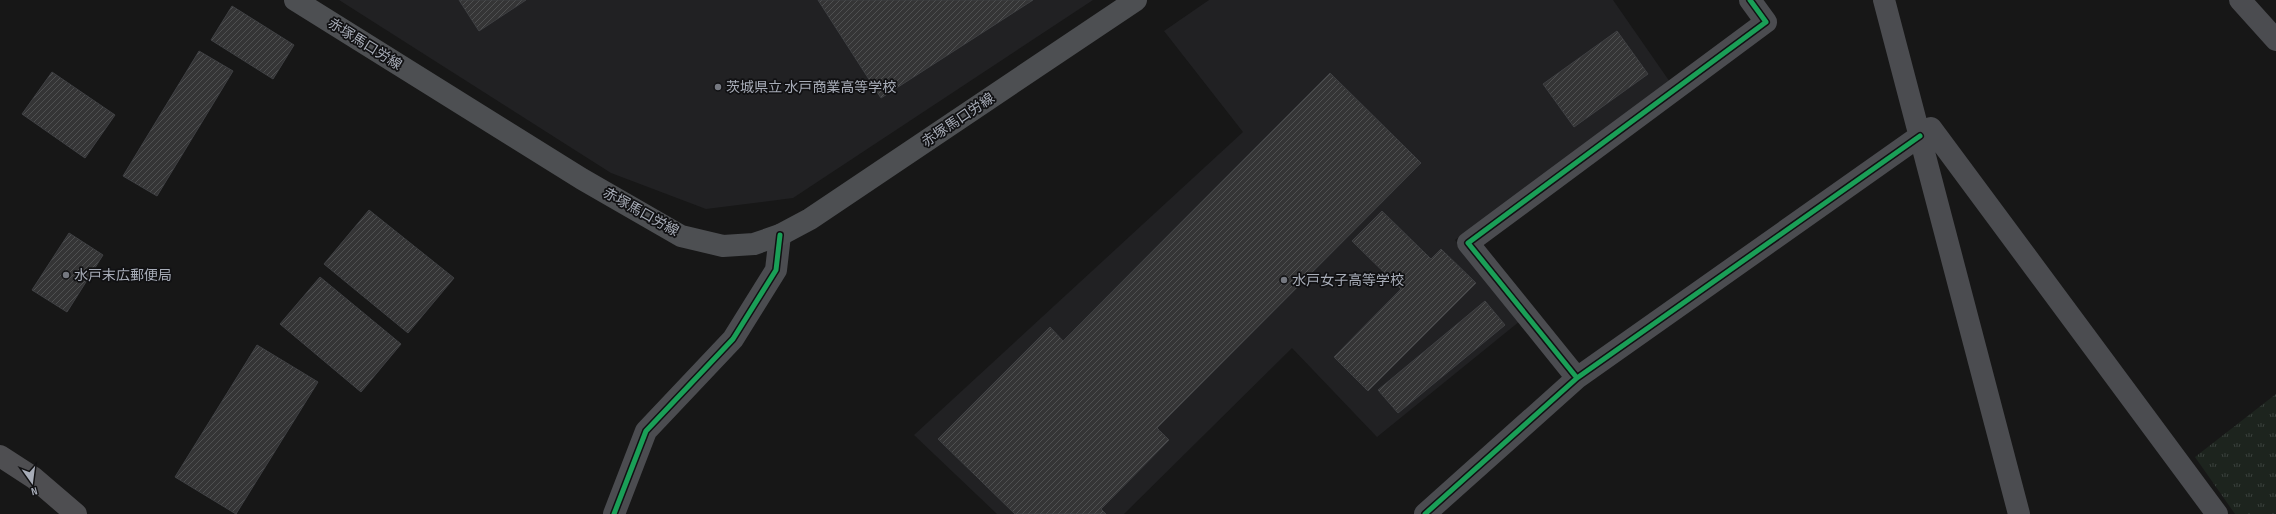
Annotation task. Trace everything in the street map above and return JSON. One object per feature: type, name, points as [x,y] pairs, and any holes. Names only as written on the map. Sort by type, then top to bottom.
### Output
[{"type":"highway","points":[[0,456],[34,478],[76,514]]},
{"type":"main road","name":"赤塚馬口労線","points":[[295,0],[582,179],[681,236],[723,246],[754,244],[780,236],[823,210],[1136,0]]},
{"type":"street","points":[[1577,378],[1468,243],[1766,22],[1750,0]]},
{"type":"street","points":[[1884,0],[2019,514]]},
{"type":"street","points":[[2240,0],[2276,40]]},
{"type":"street","points":[[1425,514],[1577,378],[1931,128],[2217,514]]},
{"type":"street","points":[[614,514],[646,431],[733,339],[776,270],[780,236]]},
{"type":"shaded area","name":"茨城県立 水戸商業高等学校","points":[[339,0],[1093,0],[793,198],[706,209],[611,173]]},
{"type":"shaded area","name":"水戸女子高等学校","points":[[1209,0],[1613,0],[1670,82],[1455,240],[1520,321],[1377,437],[1292,348],[1124,514],[997,514],[914,435],[1243,132],[1164,31]]},
{"type":"green space","points":[[2276,394],[2276,514],[2235,514],[2195,457]]},
{"type":"building","points":[[459,0],[526,0],[479,31]]},
{"type":"building","points":[[818,0],[1033,0],[881,98]]},
{"type":"building","points":[[232,6],[294,45],[273,79],[211,40]]},
{"type":"building","points":[[1617,31],[1648,74],[1574,127],[1543,84]]},
{"type":"building","points":[[199,51],[233,71],[157,196],[123,176]]},
{"type":"building","points":[[52,72],[115,115],[85,158],[22,114]]},
{"type":"building","points":[[1330,73],[1421,163],[1157,428],[1169,440],[1101,509],[1106,514],[1015,514],[938,439],[1050,327],[1063,341]]},
{"type":"building","points":[[369,210],[454,278],[408,333],[324,264]]},
{"type":"building","points":[[1382,211],[1431,259],[1441,249],[1476,283],[1368,391],[1334,357],[1401,289],[1352,241]]},
{"type":"building","points":[[69,233],[103,255],[67,312],[32,290]]},
{"type":"building","points":[[320,277],[401,344],[361,392],[280,324]]},
{"type":"building","points":[[1485,301],[1505,325],[1398,413],[1378,390]]},
{"type":"building","points":[[257,345],[318,382],[236,514],[175,477]]},
{"type":"cycle path","points":[[1577,378],[1468,243],[1766,22],[1750,0]]},
{"type":"cycle path","points":[[1425,514],[1577,378],[1920,136]]},
{"type":"cycle path","points":[[614,514],[646,431],[733,339],[776,270],[780,235]]},
{"type":"place","name":"茨城県立 水戸商業高等学校","points":[[718,87]]},
{"type":"place","name":"水戸末広郵便局","points":[[66,275]]},
{"type":"place","name":"水戸女子高等学校","points":[[1284,280]]}]
